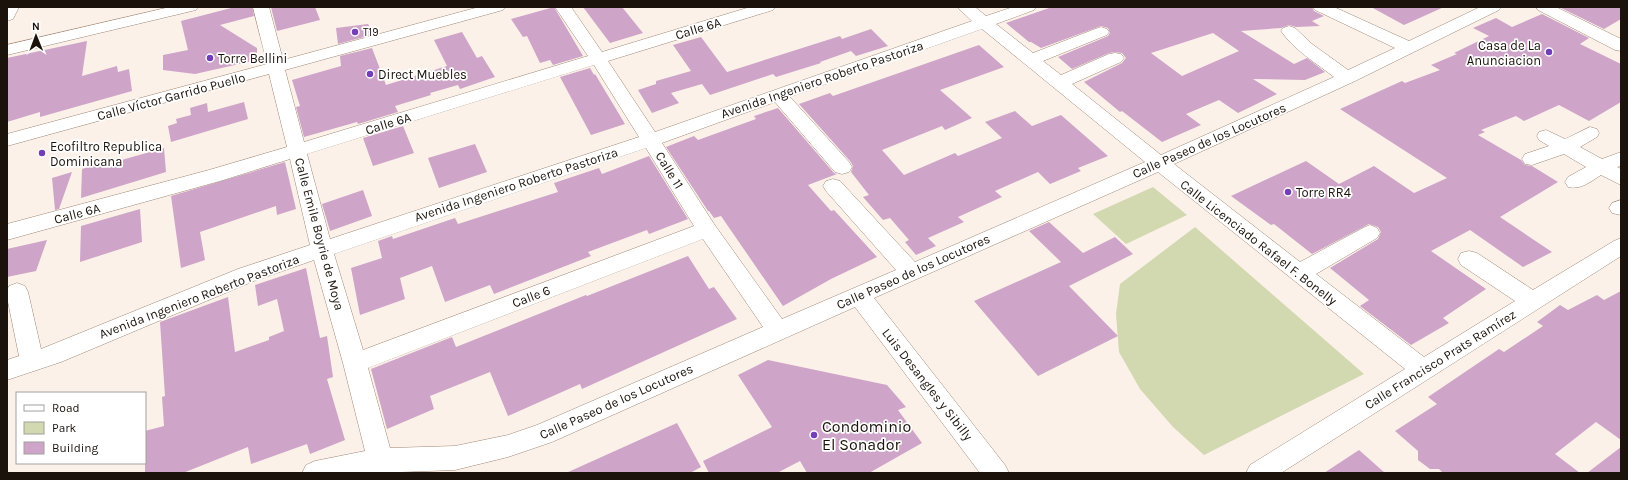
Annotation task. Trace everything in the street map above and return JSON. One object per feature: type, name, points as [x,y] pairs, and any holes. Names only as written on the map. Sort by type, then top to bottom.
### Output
[{"type":"street","points":[[7,50],[190,7]]},
{"type":"street","name":"Calle Emile Boyrie de Moya","points":[[261,7],[322,250],[355,363],[380,460]]},
{"type":"street","name":"Calle Víctor Garrido Puello","points":[[7,140],[277,68],[497,7]]},
{"type":"street","name":"Calle 11","points":[[563,7],[598,58],[707,229],[778,331]]},
{"type":"street","name":"Calle 6A","points":[[7,232],[213,176],[298,151],[767,7]]},
{"type":"street","name":"Calle Licenciado Rafael F. Bonelly","points":[[965,7],[1158,163],[1423,370]]},
{"type":"street","name":"Avenida Ingeniero Roberto Pastoriza","points":[[7,370],[53,355],[246,275],[650,140],[985,24],[1028,7]]},
{"type":"street","points":[[1321,7],[1409,48]]},
{"type":"street","points":[[1544,7],[1621,46]]},
{"type":"street","name":"Calle Paseo de los Locutores","points":[[315,473],[380,460],[458,465],[543,434],[860,295],[1347,78],[1409,48],[1485,8]]},
{"type":"street","points":[[1289,31],[1306,48],[1347,78]]},
{"type":"street","points":[[1030,60],[1102,32]]},
{"type":"street","points":[[1059,83],[1115,58]]},
{"type":"street","points":[[778,95],[842,167]]},
{"type":"street","points":[[1532,159],[1564,146],[1590,133]]},
{"type":"street","points":[[1546,136],[1621,178]]},
{"type":"street","points":[[1575,182],[1601,167],[1621,158]]},
{"type":"street","points":[[833,186],[911,272]]},
{"type":"street","name":"Calle 6","points":[[355,363],[707,229]]},
{"type":"street","points":[[1299,273],[1370,233]]},
{"type":"street","name":"Calle Francisco Prats Ramírez","points":[[1258,473],[1532,301],[1618,251]]},
{"type":"street","points":[[1469,258],[1532,301]]},
{"type":"street","points":[[17,292],[32,362]]},
{"type":"street","name":"Luis Desangles y Sibilly","points":[[860,295],[996,473]]},
{"type":"green space","points":[[1153,187],[1187,215],[1126,244],[1093,214]]},
{"type":"green space","points":[[1195,227],[1364,374],[1204,455],[1173,427],[1140,389],[1119,352],[1116,314],[1120,284]]},
{"type":"building","points":[[235,7],[252,7],[254,16],[220,25],[257,48],[257,60],[195,74],[163,70],[163,55],[188,50],[181,21]]},
{"type":"building","points":[[271,7],[315,7],[320,20],[277,31]]},
{"type":"building","points":[[554,7],[583,56],[553,65],[550,60],[540,63],[527,36],[523,37],[511,19]]},
{"type":"building","points":[[583,7],[622,7],[643,33],[610,43]]},
{"type":"building","points":[[1052,7],[1312,7],[1314,11],[1324,16],[1312,21],[1320,26],[1296,27],[1289,25],[1281,28],[1241,31],[1294,64],[1307,58],[1325,72],[1305,80],[1253,79],[1277,94],[1238,113],[1219,100],[1186,114],[1201,125],[1162,142],[1122,111],[1120,112],[1084,82],[1122,63],[1126,58],[1122,53],[1109,53],[1072,69],[1058,57],[1108,36],[1110,33],[1108,28],[1101,26],[1041,48],[1029,42],[1006,23]],"holes":[[[1213,33],[1239,51],[1182,76],[1151,53]]]},
{"type":"building","points":[[1371,7],[1444,7],[1404,25]]},
{"type":"building","points":[[1559,7],[1621,7],[1621,19],[1604,29]]},
{"type":"building","points":[[1542,14],[1589,38],[1580,44],[1621,64],[1621,102],[1589,121],[1559,105],[1524,121],[1516,116],[1481,130],[1485,132],[1478,135],[1521,160],[1525,165],[1532,166],[1558,182],[1500,217],[1552,252],[1523,267],[1470,230],[1431,251],[1486,289],[1443,318],[1449,323],[1411,345],[1360,306],[1369,300],[1330,268],[1378,239],[1381,232],[1378,227],[1369,224],[1312,254],[1274,224],[1271,225],[1231,196],[1306,161],[1339,184],[1374,166],[1414,193],[1447,178],[1340,109],[1402,81],[1405,83],[1440,70],[1431,65],[1457,54],[1454,53],[1489,36],[1473,28],[1496,18],[1512,27]]},
{"type":"building","name":"T19","points":[[368,24],[375,34],[338,44],[336,28]]},
{"type":"building","points":[[871,29],[888,46],[856,56],[851,51],[820,62],[821,63],[776,77],[773,74],[710,95],[702,84],[671,93],[679,103],[652,113],[638,90],[656,84],[656,81],[691,71],[673,45],[701,37],[727,72],[840,36],[842,39]]},
{"type":"building","points":[[462,32],[477,58],[482,56],[495,77],[460,89],[458,85],[430,93],[431,95],[395,106],[398,112],[358,124],[357,122],[304,137],[296,107],[300,106],[292,80],[341,66],[340,56],[372,48],[386,85],[447,66],[434,40]]},
{"type":"building","points":[[87,41],[82,76],[117,66],[118,72],[129,69],[132,91],[40,117],[40,112],[7,122],[7,58]]},
{"type":"building","points":[[979,45],[1004,67],[940,90],[972,118],[945,130],[942,126],[882,150],[904,175],[955,153],[958,156],[1002,138],[985,122],[1015,111],[1032,126],[1061,115],[1108,156],[1078,168],[1081,171],[1050,184],[1038,172],[995,191],[1002,197],[958,217],[964,222],[928,238],[936,246],[916,255],[905,242],[909,240],[890,218],[883,220],[863,197],[869,195],[851,172],[853,166],[850,161],[799,104],[830,93],[833,96]]},
{"type":"building","points":[[590,68],[625,124],[591,135],[560,77]]},
{"type":"building","points":[[244,102],[248,119],[171,142],[168,126],[177,123],[176,119],[191,115],[190,108],[207,103],[208,112]]},
{"type":"building","points":[[778,108],[834,173],[837,174],[808,185],[831,211],[834,210],[877,257],[831,279],[783,306],[721,216],[714,218],[708,211],[666,147],[694,136],[698,140],[756,119],[754,116]]},
{"type":"building","points":[[403,126],[414,153],[373,166],[363,138]]},
{"type":"building","points":[[475,144],[487,172],[439,188],[428,158]]},
{"type":"building","points":[[164,148],[166,172],[81,198],[82,169],[111,160],[111,163]]},
{"type":"building","points":[[649,156],[688,219],[649,234],[647,230],[588,252],[591,256],[494,294],[490,285],[445,302],[432,266],[400,278],[405,299],[360,315],[351,268],[382,258],[378,241],[392,236],[393,239],[455,218],[458,224],[558,192],[554,183],[599,168],[602,174]]},
{"type":"building","points":[[285,162],[296,209],[277,215],[276,206],[200,232],[205,260],[181,268],[171,196]]},
{"type":"building","points":[[72,172],[59,209],[55,210],[52,178]]},
{"type":"building","points":[[363,190],[372,216],[330,231],[322,204]]},
{"type":"building","points":[[140,209],[142,242],[80,262],[81,226]]},
{"type":"building","points":[[1049,222],[1083,253],[1115,237],[1133,254],[1069,286],[1118,336],[1038,376],[974,301],[1061,262],[1029,231]]},
{"type":"building","points":[[47,240],[36,271],[7,277],[7,249]]},
{"type":"building","points":[[688,256],[709,289],[714,287],[737,319],[582,389],[580,384],[508,416],[490,372],[430,396],[434,409],[387,429],[371,369],[452,337],[456,347]]},
{"type":"building","points":[[306,268],[320,338],[327,336],[333,377],[327,379],[345,440],[310,454],[307,444],[251,464],[248,447],[183,473],[145,473],[146,431],[164,426],[162,397],[165,396],[160,322],[228,297],[235,352],[269,340],[269,337],[284,331],[277,299],[258,306],[255,285]]},
{"type":"building","points":[[1621,291],[1621,440],[1596,422],[1555,454],[1580,473],[1443,473],[1439,469],[1430,469],[1418,460],[1418,451],[1395,431],[1437,404],[1428,397],[1499,349],[1504,352],[1543,326],[1537,322],[1560,305],[1568,310],[1597,295],[1604,300]]},
{"type":"building","points":[[768,360],[887,385],[906,407],[898,410],[922,443],[869,473],[807,473],[800,461],[777,473],[709,473],[703,461],[772,427],[738,375]]},
{"type":"building","points":[[677,423],[701,467],[690,473],[566,473]]},
{"type":"building","points":[[1621,447],[1621,473],[1587,473]]},
{"type":"building","points":[[1359,450],[1385,473],[1324,473]]},
{"type":"place","name":"T19","points":[[355,32]]},
{"type":"place","name":"Casa de La Anunciacion","points":[[1549,52]]},
{"type":"place","name":"Torre Bellini","points":[[210,58]]},
{"type":"place","name":"Direct Muebles","points":[[370,74]]},
{"type":"place","name":"Ecofiltro Republica Dominicana","points":[[42,153]]},
{"type":"place","name":"Torre RR4","points":[[1288,192]]},
{"type":"place","name":"Condominio El Sonador","points":[[814,435]]}]
